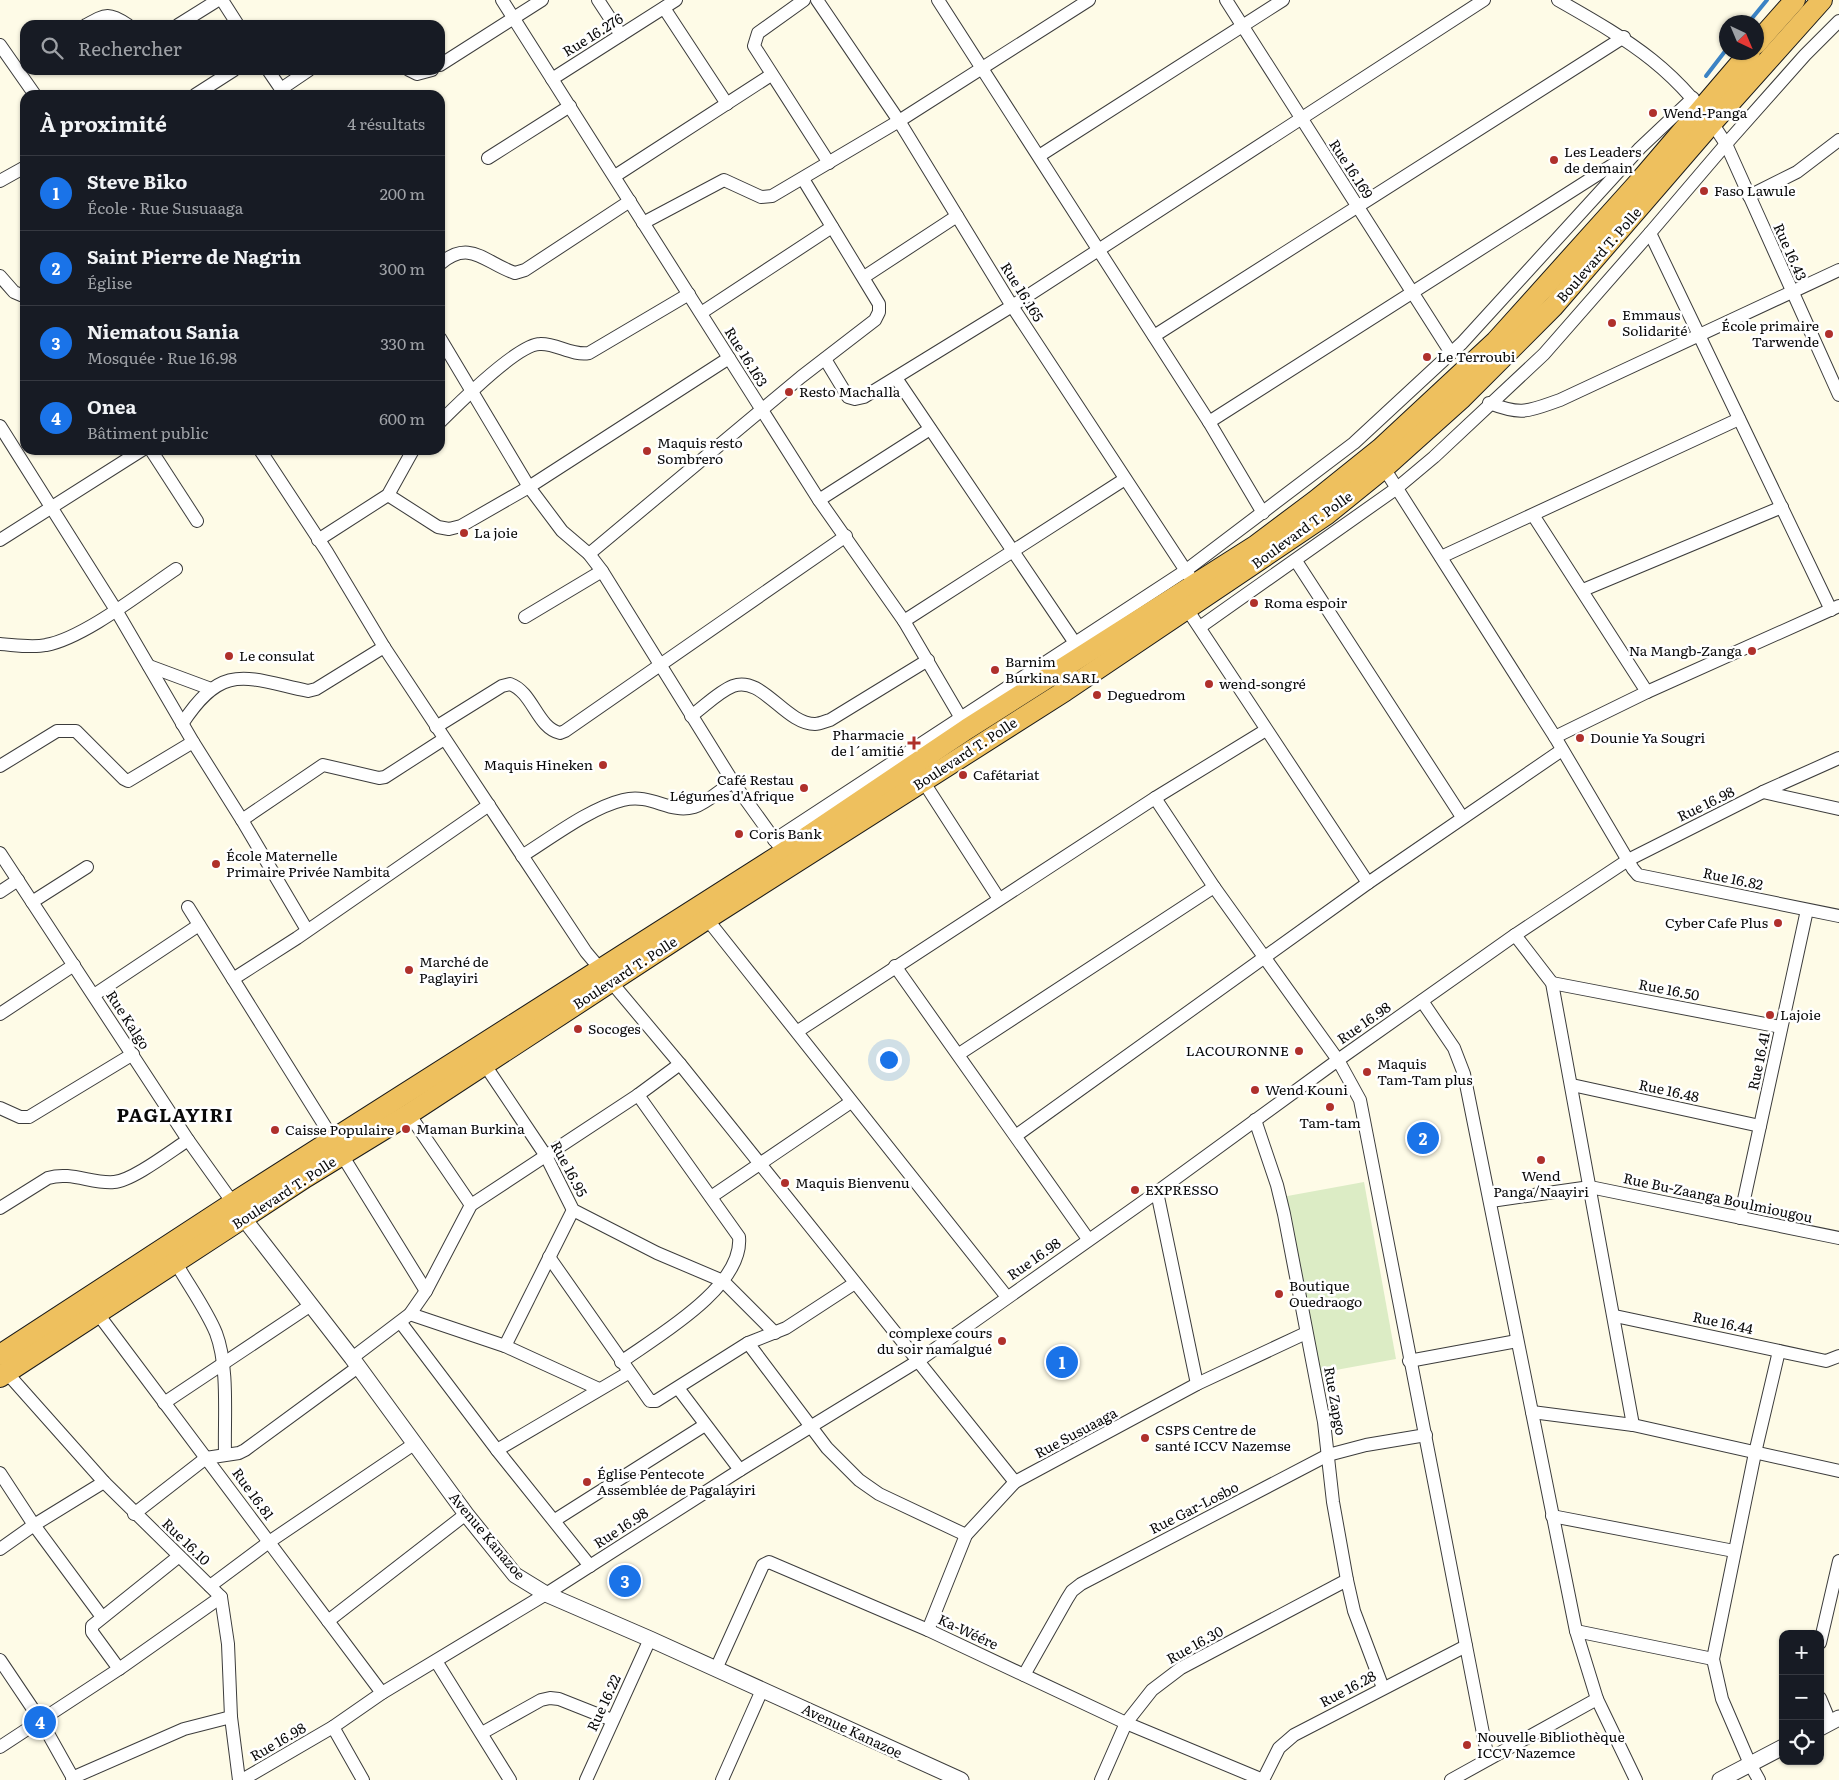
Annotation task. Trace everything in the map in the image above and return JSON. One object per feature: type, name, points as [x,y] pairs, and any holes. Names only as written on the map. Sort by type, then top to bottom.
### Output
[{"type":"highway","points":[[1764,35],[1796,0]]},
{"type":"highway","name":"Boulevard T. Polle","points":[[2,1368],[238,1210],[605,975],[707,919],[924,781],[968,731],[1187,609],[1195,585],[1326,515],[1384,468],[1462,398],[1553,307],[1702,110],[1822,0]]},
{"type":"highway","name":"Boulevard T. Polle","points":[[337,1147],[409,1114],[485,1065],[778,846],[968,731],[1255,546],[1315,502],[1381,448],[1457,379],[1533,302],[1702,110],[1743,60]]},
{"type":"highway","name":"Boulevard T. Polle","points":[[2,1368],[98,1314],[176,1263],[238,1210]]},
{"type":"street","points":[[186,20],[218,0]]},
{"type":"street","points":[[222,0],[235,20]]},
{"type":"street","name":"Rue 16.163","points":[[502,0],[819,500],[904,621],[968,731]]},
{"type":"street","points":[[445,62],[542,0]]},
{"type":"street","points":[[598,0],[621,35]]},
{"type":"street","name":"Rue 16.276","points":[[552,79],[676,0]]},
{"type":"street","points":[[804,0],[764,28],[754,39],[754,46],[829,163]]},
{"type":"street","name":"Rue 16.165","points":[[817,0],[899,121],[1012,306],[1195,585]]},
{"type":"street","points":[[938,0],[1209,422],[1263,513]]},
{"type":"street","points":[[643,223],[724,180],[766,198],[803,180],[1088,0]]},
{"type":"street","name":"Rue 16.169","points":[[1226,0],[1451,353]]},
{"type":"street","points":[[1039,156],[1283,0]]},
{"type":"street","points":[[825,359],[848,397],[855,399],[864,397],[1012,306],[1484,0]]},
{"type":"street","name":"Rue 16.43","points":[[1558,0],[1624,37],[1672,75],[1702,110],[1726,144],[1839,395]]},
{"type":"street","points":[[664,8],[727,104]]},
{"type":"street","points":[[94,20],[103,15],[111,15],[120,20]]},
{"type":"street","points":[[1200,627],[1397,488],[1434,457],[1544,354],[1726,144],[1805,55],[1839,21]]},
{"type":"street","points":[[1154,336],[1624,37]]},
{"type":"street","points":[[0,45],[20,63]]},
{"type":"street","points":[[25,75],[32,90]]},
{"type":"street","points":[[203,90],[226,75]]},
{"type":"street","points":[[271,75],[282,90]]},
{"type":"street","points":[[285,90],[304,75]]},
{"type":"street","points":[[615,176],[771,75]]},
{"type":"street","points":[[488,158],[570,106]]},
{"type":"street","points":[[1209,422],[1702,110]]},
{"type":"street","points":[[1749,196],[1797,172],[1839,140]]},
{"type":"street","points":[[968,731],[1075,643],[1195,585],[1263,513],[1354,443],[1451,353],[1640,148]]},
{"type":"street","points":[[0,181],[20,169]]},
{"type":"street","points":[[589,554],[762,410],[875,320],[879,312],[879,304],[803,180]]},
{"type":"street","points":[[445,260],[450,255],[463,251],[475,253],[515,273],[524,270],[630,201]]},
{"type":"street","points":[[864,277],[957,216]]},
{"type":"street","points":[[701,313],[832,227]]},
{"type":"street","points":[[1555,737],[1647,692],[1835,608],[1782,507],[1701,335],[1650,233]]},
{"type":"street","points":[[1489,404],[1515,413],[1560,400],[1839,270]]},
{"type":"street","points":[[0,276],[14,292],[20,295]]},
{"type":"street","points":[[445,417],[471,391],[527,347],[544,344],[589,354],[689,294]]},
{"type":"street","points":[[445,347],[529,487],[562,531],[589,554],[602,571],[733,782],[778,846]]},
{"type":"street","points":[[388,495],[438,527],[450,529],[461,526],[529,487],[729,358]]},
{"type":"street","points":[[896,378],[1075,643]]},
{"type":"street","points":[[1441,557],[1739,419]]},
{"type":"street","points":[[0,426],[116,610],[182,724],[307,930]]},
{"type":"street","points":[[819,500],[930,429]]},
{"type":"street","points":[[0,540],[134,455]]},
{"type":"street","points":[[154,455],[197,521]]},
{"type":"street","points":[[263,455],[384,647],[577,940],[680,1064],[1015,1482]]},
{"type":"street","points":[[318,540],[388,495],[410,455]]},
{"type":"street","name":"Rue 16.82","points":[[1384,468],[1555,737],[1638,875],[1839,916]]},
{"type":"street","points":[[904,621],[1125,479]]},
{"type":"street","points":[[1583,590],[1782,507]]},
{"type":"street","points":[[1533,515],[1647,692]]},
{"type":"street","points":[[436,727],[502,686],[510,684],[521,690],[550,729],[560,733],[846,536]]},
{"type":"street","points":[[1296,561],[1462,817]]},
{"type":"street","points":[[0,644],[45,645],[64,640],[116,610],[176,569]]},
{"type":"street","points":[[526,617],[602,571]]},
{"type":"street","points":[[1187,609],[1368,883]]},
{"type":"street","points":[[182,724],[200,699],[222,682],[253,678],[308,691],[316,689],[384,647]]},
{"type":"street","points":[[691,716],[725,691],[734,686],[744,685],[755,687],[802,720],[815,724],[830,720],[928,660]]},
{"type":"street","points":[[149,666],[211,689]]},
{"type":"street","points":[[0,766],[57,730],[67,729],[76,731],[128,781],[133,780],[193,742]]},
{"type":"street","points":[[798,1031],[1155,798],[1266,730]]},
{"type":"street","points":[[242,820],[322,764],[379,778],[385,777],[444,739]]},
{"type":"street","points":[[1017,1135],[1368,883],[1562,750]]},
{"type":"street","name":"Rue 16.98","points":[[241,1780],[333,1727],[382,1693],[546,1594],[740,1470],[918,1361],[1515,935],[1628,860],[1763,792],[1839,758]]},
{"type":"street","points":[[924,781],[999,899]]},
{"type":"street","points":[[522,856],[582,819],[621,800],[636,797],[652,799],[670,807],[696,806],[733,782]]},
{"type":"street","points":[[1763,792],[1839,809]]},
{"type":"street","points":[[1155,798],[1263,958],[1338,1060],[1357,1093],[1362,1108],[1409,1361],[1426,1435],[1488,1759]]},
{"type":"street","points":[[234,979],[489,804]]},
{"type":"street","name":"Rue Kalgo","points":[[0,853],[188,1140],[238,1210]]},
{"type":"street","points":[[32,902],[87,867]]},
{"type":"street","points":[[0,892],[18,880]]},
{"type":"street","points":[[959,1054],[1214,887]]},
{"type":"street","points":[[188,907],[426,1291]]},
{"type":"street","name":"Rue 16.41","points":[[1740,1218],[1807,910]]},
{"type":"street","points":[[707,919],[798,1031],[851,1102],[1007,1297]]},
{"type":"street","points":[[94,995],[199,925]]},
{"type":"street","points":[[1515,935],[1552,983],[1615,1316],[1633,1425]]},
{"type":"street","points":[[0,1014],[74,965]]},
{"type":"street","points":[[895,966],[1017,1135],[1088,1239]]},
{"type":"street","name":"Rue 16.50","points":[[1552,983],[1781,1027]]},
{"type":"street","points":[[1422,1001],[1454,1048],[1464,1074],[1576,1631],[1597,1699],[1636,1780]]},
{"type":"street","points":[[0,1108],[20,1117],[29,1117],[133,1054]]},
{"type":"street","points":[[134,1514],[206,1458],[225,1454],[239,1454],[245,1450],[355,1362],[405,1319],[426,1291],[471,1204],[638,1095],[680,1064]]},
{"type":"street","name":"Rue 16.95","points":[[485,1065],[546,1156],[573,1210],[657,1253],[724,1280]]},
{"type":"street","name":"Rue 16.48","points":[[1572,1085],[1760,1126]]},
{"type":"street","points":[[621,1362],[696,1309],[724,1280],[737,1253],[739,1238],[638,1095]]},
{"type":"street","points":[[711,1197],[851,1102]]},
{"type":"street","points":[[409,1114],[471,1204]]},
{"type":"street","name":"Rue Zapgo","points":[[1255,1120],[1277,1185],[1324,1422],[1333,1502],[1347,1580],[1357,1619],[1383,1688]]},
{"type":"street","points":[[0,1208],[56,1175],[104,1182],[122,1181],[188,1140]]},
{"type":"street","points":[[1490,1201],[1590,1186]]},
{"type":"street","name":"Rue Bu-Zaanga Boulmiougou","points":[[1590,1186],[1839,1238]]},
{"type":"street","points":[[1157,1192],[1197,1384]]},
{"type":"street","name":"Avenue Kanazoe","points":[[238,1210],[355,1362],[466,1514],[515,1575],[546,1594],[650,1639],[960,1780]]},
{"type":"street","points":[[504,1346],[573,1210]]},
{"type":"street","points":[[549,1257],[628,1373],[650,1401],[656,1402],[748,1342],[786,1328],[855,1283]]},
{"type":"street","points":[[176,1263],[212,1324],[223,1363],[225,1454]]},
{"type":"street","points":[[724,1280],[775,1333]]},
{"type":"street","points":[[164,1403],[311,1305]]},
{"type":"street","name":"Rue 16.81","points":[[98,1314],[382,1693]]},
{"type":"street","name":"Rue 16.44","points":[[1615,1316],[1826,1361],[1839,1356]]},
{"type":"street","points":[[405,1319],[504,1346],[599,1389]]},
{"type":"street","points":[[405,1319],[497,1450],[590,1566]]},
{"type":"street","name":"Rue Susuaaga","points":[[928,1630],[966,1535],[1015,1482],[1197,1384],[1306,1332]]},
{"type":"street","points":[[1409,1361],[1517,1341]]},
{"type":"street","points":[[748,1342],[812,1425],[827,1448],[858,1480],[879,1494],[966,1535]]},
{"type":"street","points":[[1759,1780],[1750,1764],[1722,1699],[1713,1659],[1755,1453],[1779,1351]]},
{"type":"street","name":"Rue 16.10","points":[[2,1368],[134,1514],[221,1597]]},
{"type":"street","points":[[497,1450],[628,1373]]},
{"type":"street","points":[[678,1388],[740,1470]]},
{"type":"street","points":[[1532,1412],[1633,1425],[1839,1471]]},
{"type":"street","points":[[555,1520],[705,1425]]},
{"type":"street","name":"Rue Gar-Losbo","points":[[1024,1675],[1072,1590],[1080,1584],[1328,1455],[1366,1445],[1426,1435]]},
{"type":"street","points":[[210,1586],[269,1542],[414,1444]]},
{"type":"street","points":[[0,1473],[34,1525],[102,1617]]},
{"type":"street","points":[[0,1549],[34,1525],[104,1482]]},
{"type":"street","points":[[328,1621],[466,1514]]},
{"type":"street","points":[[1552,1516],[1734,1551]]},
{"type":"street","points":[[119,1669],[91,1629],[102,1617],[178,1557]]},
{"type":"street","name":"Ka-Wéére","points":[[716,1669],[766,1562],[842,1592],[928,1630],[1126,1723],[1263,1780]]},
{"type":"street","points":[[1823,1630],[1838,1569]]},
{"type":"street","name":"Rue 16.30","points":[[1101,1780],[1126,1723],[1152,1690],[1181,1668],[1347,1580]]},
{"type":"street","points":[[0,1747],[119,1669],[221,1597],[228,1644],[231,1717],[241,1780]]},
{"type":"street","points":[[1576,1631],[1713,1659]]},
{"type":"street","name":"Rue 16.22","points":[[586,1780],[650,1639]]},
{"type":"street","name":"Rue 16.28","points":[[1263,1780],[1279,1748],[1286,1741],[1383,1688],[1466,1646]]},
{"type":"street","points":[[0,1660],[41,1721],[73,1779],[184,1728],[231,1717]]},
{"type":"street","points":[[436,1661],[510,1780]]},
{"type":"street","points":[[722,1780],[762,1690]]},
{"type":"street","points":[[482,1733],[541,1700],[550,1698],[559,1699],[612,1720]]},
{"type":"street","points":[[1451,1780],[1597,1699]]},
{"type":"street","points":[[1824,1708],[1830,1723]]},
{"type":"street","points":[[333,1727],[363,1780]]},
{"type":"street","points":[[1720,1780],[1779,1749]]},
{"type":"green space","points":[[1364,1182],[1396,1359],[1314,1374],[1282,1197]]},
{"type":"waterway","points":[[1755,15],[1767,0]]},
{"type":"waterway","points":[[1706,76],[1719,59]]},
{"type":"place","name":"Wend-Panga","points":[[1653,113]]},
{"type":"place","name":"Les Leaders de demain","points":[[1554,160]]},
{"type":"place","name":"Faso Lawule","points":[[1704,191]]},
{"type":"place","name":"Emmaus Solidarité","points":[[1612,323]]},
{"type":"place","name":"École primaire Tarwende","points":[[1829,334]]},
{"type":"place","name":"Le Terroubi","points":[[1427,357]]},
{"type":"place","name":"Resto Machalla","points":[[789,392]]},
{"type":"place","name":"Maquis resto Sombrero","points":[[647,451]]},
{"type":"place","name":"La joie","points":[[464,533]]},
{"type":"place","name":"Roma espoir","points":[[1254,603]]},
{"type":"place","name":"Na Mangb-Zanga","points":[[1752,651]]},
{"type":"place","name":"Le consulat","points":[[229,656]]},
{"type":"place","name":"Barnim Burkina SARL","points":[[995,670]]},
{"type":"place","name":"wend-songré","points":[[1209,684]]},
{"type":"place","name":"Deguedrom","points":[[1097,695]]},
{"type":"place","name":"Dounie Ya Sougri","points":[[1580,738]]},
{"type":"place","name":"Pharmacie de l´amitié","points":[[914,743]]},
{"type":"place","name":"Maquis Hineken","points":[[603,765]]},
{"type":"place","name":"Cafétariat","points":[[963,775]]},
{"type":"place","name":"Café Restau Légumes d'Afrique","points":[[804,788]]},
{"type":"place","name":"Coris Bank","points":[[739,834]]},
{"type":"place","name":"École Maternelle Primaire Privée Nambita","points":[[216,864]]},
{"type":"place","name":"Cyber Cafe Plus","points":[[1778,923]]},
{"type":"place","name":"Marché de Paglayiri","points":[[409,970]]},
{"type":"place","name":"Lajoie","points":[[1770,1015]]},
{"type":"place","name":"Socoges","points":[[578,1029]]},
{"type":"place","name":"LACOURONNE","points":[[1299,1051]]},
{"type":"place","name":"Maquis Tam-Tam plus","points":[[1367,1072]]},
{"type":"place","name":"Wend Kouni","points":[[1255,1090]]},
{"type":"place","name":"Tam-tam","points":[[1330,1107]]},
{"type":"place","name":"Maman Burkina","points":[[406,1129]]},
{"type":"place","name":"Caisse Populaire","points":[[275,1130]]},
{"type":"place","name":"Saint Pierre de Nagrin","points":[[1423,1138]]},
{"type":"place","name":"Wend Panga/Naayiri","points":[[1541,1160]]},
{"type":"place","name":"Maquis Bienvenu","points":[[785,1183]]},
{"type":"place","name":"EXPRESSO","points":[[1135,1190]]},
{"type":"place","name":"Boutique Ouedraogo","points":[[1279,1294]]},
{"type":"place","name":"complexe cours du soir namalgué","points":[[1002,1341]]},
{"type":"place","name":"Steve Biko","points":[[1062,1362]]},
{"type":"place","name":"CSPS Centre de santé ICCV Nazemse","points":[[1145,1438]]},
{"type":"place","name":"Église Pentecote Assemblée de Pagalayiri","points":[[587,1482]]},
{"type":"place","name":"Niematou Sania","points":[[625,1581]]},
{"type":"place","name":"Onea","points":[[40,1722]]},
{"type":"place","name":"Nouvelle Bibliothèque ICCV Nazemce","points":[[1467,1745]]},
{"type":"district","name":"PAGLAYIRI","points":[[175,1115]]}]
